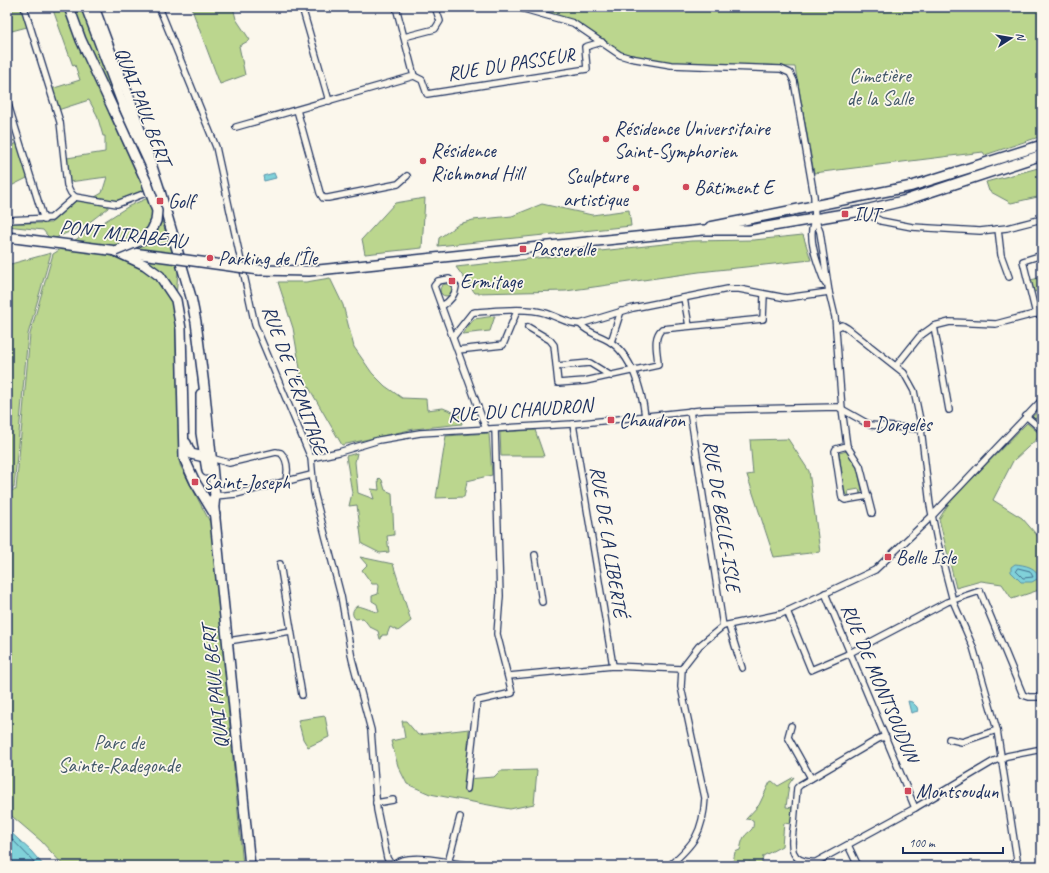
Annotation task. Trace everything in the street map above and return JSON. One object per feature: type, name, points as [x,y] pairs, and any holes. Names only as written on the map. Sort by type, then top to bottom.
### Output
[{"type":"main road","points":[[69,7],[81,40],[147,183],[157,210],[156,221],[152,230],[144,239],[115,251]]},
{"type":"main road","name":"QUAI PAUL BERT","points":[[86,7],[157,188]]},
{"type":"main road","name":"QUAI PAUL BERT","points":[[94,7],[128,94],[192,301],[202,376],[200,410],[215,500],[215,515],[250,866]]},
{"type":"main road","points":[[703,230],[724,223],[815,206],[918,184],[1042,145]]},
{"type":"main road","points":[[703,230],[748,230],[861,211],[903,201],[1042,155]]},
{"type":"main road","name":"PONT MIRABEAU","points":[[7,236],[259,270],[290,272],[703,230]]},
{"type":"main road","points":[[115,251],[145,266],[160,276],[176,300],[181,329],[183,372],[183,450],[186,466],[215,515]]},
{"type":"main road","points":[[183,418],[188,450],[195,456],[208,458]]},
{"type":"street","points":[[24,7],[60,122],[67,185],[71,193],[75,197],[117,204],[157,188]]},
{"type":"street","name":"RUE DE L'ERMITAGE","points":[[159,7],[216,148],[255,325],[310,458],[314,492],[341,596],[352,659],[371,730],[376,803],[387,858],[392,866]]},
{"type":"street","points":[[302,7],[329,101]]},
{"type":"street","points":[[236,127],[414,76],[396,7]]},
{"type":"street","points":[[404,37],[435,28],[440,21],[435,7]]},
{"type":"street","points":[[517,7],[573,23],[620,55],[657,63],[781,69],[790,73],[794,81],[815,206],[815,219],[820,232],[829,292],[833,308],[836,328],[842,410],[847,446],[860,466],[872,512]]},
{"type":"street","name":"RUE DU PASSEUR","points":[[414,76],[422,80],[427,94],[587,69],[585,47],[602,42]]},
{"type":"street","points":[[7,101],[38,196],[44,220]]},
{"type":"street","points":[[297,110],[323,198],[398,184],[407,176]]},
{"type":"street","points":[[7,220],[44,220],[51,218],[75,197]]},
{"type":"street","points":[[861,211],[881,221],[912,227],[980,231],[998,229],[1042,219]]},
{"type":"street","points":[[998,229],[1001,255],[1009,277]]},
{"type":"street","points":[[896,366],[920,336],[934,326],[950,322],[996,324],[1039,313],[1023,261],[1042,255]]},
{"type":"street","points":[[442,306],[448,303],[455,293],[456,287],[449,279],[438,281],[434,286],[486,429]]},
{"type":"street","points":[[453,337],[475,312],[544,312],[572,324],[580,324],[621,311],[732,289],[786,298],[829,292]]},
{"type":"street","points":[[528,327],[550,340],[554,345],[558,383],[585,382],[658,366],[656,340],[658,333],[662,329],[763,319],[764,294]]},
{"type":"street","points":[[684,298],[689,326]]},
{"type":"street","points":[[833,308],[848,328]]},
{"type":"street","points":[[458,350],[503,345],[517,311]]},
{"type":"street","points":[[611,342],[621,311]]},
{"type":"street","points":[[580,324],[585,329],[620,348],[632,372],[643,401],[645,416]]},
{"type":"street","points":[[836,328],[842,325],[848,328],[896,366],[904,373],[914,391],[921,430],[929,500],[943,567],[953,601],[973,647],[998,730],[1018,866]]},
{"type":"street","points":[[934,326],[949,410]]},
{"type":"street","points":[[557,366],[590,363],[611,376]]},
{"type":"street","points":[[669,866],[693,843],[704,812],[705,798],[681,687],[682,669],[699,646],[726,626],[787,611],[875,570],[932,516],[1042,400]]},
{"type":"street","name":"RUE DU CHAUDRON","points":[[310,458],[339,452],[379,440],[420,433],[573,424],[690,411],[830,407],[842,410],[870,425],[921,430]]},
{"type":"street","name":"RUE DE BELLE-ISLE","points":[[690,411],[726,626],[742,668]]},
{"type":"street","points":[[1026,416],[1042,430]]},
{"type":"street","name":"RUE DE LA LIBERTÉ","points":[[573,424],[613,666]]},
{"type":"street","points":[[467,790],[477,701],[512,693],[509,676],[497,634],[500,596],[495,429]]},
{"type":"street","points":[[847,446],[836,449],[835,451],[842,498],[845,500],[868,496]]},
{"type":"street","points":[[208,458],[229,463],[276,452],[281,453],[286,462],[288,472],[286,480]]},
{"type":"street","points":[[215,500],[311,474]]},
{"type":"street","points":[[929,500],[943,504]]},
{"type":"street","points":[[535,555],[542,602]]},
{"type":"street","points":[[280,564],[302,695]]},
{"type":"street","points":[[787,611],[811,670],[851,652],[918,617],[953,601],[980,591],[1023,695],[1029,697],[1042,697]]},
{"type":"street","name":"RUE DE MONTSOUDUN","points":[[825,592],[915,808]]},
{"type":"street","points":[[228,641],[291,631]]},
{"type":"street","points":[[509,676],[613,666],[682,669]]},
{"type":"street","points":[[791,726],[788,737],[811,778]]},
{"type":"street","points":[[949,739],[962,742],[998,730]]},
{"type":"street","points":[[886,737],[880,738],[800,784],[798,788],[791,846],[798,859],[808,862],[816,862],[915,808],[976,771],[1002,758],[1042,749]]},
{"type":"street","points":[[376,803],[393,800]]},
{"type":"street","points":[[448,863],[460,816]]},
{"type":"street","points":[[848,845],[858,866]]},
{"type":"street","points":[[392,866],[398,861],[410,859],[470,866]]},
{"type":"green space","points":[[7,7],[21,7],[27,27],[8,32]]},
{"type":"green space","points":[[52,7],[63,7],[147,189],[116,201],[95,197],[102,193],[107,177],[69,182],[67,158],[105,152],[105,136],[103,136],[97,115],[89,100],[58,110],[51,89],[80,80],[75,65],[73,66]]},
{"type":"green space","points":[[73,7],[83,7],[121,110],[116,106],[85,38]]},
{"type":"green space","points":[[191,7],[233,7],[236,19],[250,40],[239,46],[245,75],[220,84]]},
{"type":"green space","name":"Cimetière de la Salle","points":[[524,7],[1042,7],[1042,136],[985,155],[983,152],[814,173],[795,67],[673,63],[637,57],[621,52],[575,21]]},
{"type":"green space","points":[[15,140],[11,142],[12,145],[18,143],[29,177],[11,186],[7,174],[7,143]]},
{"type":"green space","points":[[1042,167],[1042,196],[1011,203],[989,191],[986,182]]},
{"type":"green space","name":"Parc de Sainte-Radegonde","points":[[148,198],[162,221],[178,270],[175,314],[180,465],[211,524],[243,866],[64,866],[41,841],[7,812],[7,490],[16,490],[30,334],[53,254],[129,206]]},
{"type":"green space","points":[[425,198],[422,248],[365,254],[362,239],[395,203]]},
{"type":"green space","points":[[77,200],[108,205],[108,208],[87,224],[51,240],[43,230],[7,226],[8,223],[51,223]]},
{"type":"green space","points":[[542,204],[592,215],[629,210],[631,226],[438,246],[439,238],[459,224],[473,220],[512,216]]},
{"type":"green space","points":[[803,235],[811,260],[699,272],[566,291],[475,293],[456,267],[691,241],[754,240]]},
{"type":"green space","points":[[51,253],[28,334],[14,488],[7,488],[7,265]]},
{"type":"green space","points":[[1042,277],[1042,290],[1034,292],[1031,280]]},
{"type":"green space","points":[[330,278],[343,305],[354,347],[372,373],[385,386],[402,398],[426,399],[427,410],[443,408],[460,415],[462,424],[414,429],[342,445],[301,374],[293,328],[278,282],[306,282]]},
{"type":"green space","points":[[448,284],[451,285],[451,295],[444,296],[441,295],[440,288],[441,285]]},
{"type":"green space","points":[[495,316],[490,331],[462,334],[474,319]]},
{"type":"green space","points":[[1042,408],[1042,419],[1031,418]]},
{"type":"green space","points":[[1027,423],[1041,435],[1013,461],[993,500],[1022,518],[1042,541],[1042,589],[1012,599],[1002,584],[981,581],[956,588],[939,519],[951,500]]},
{"type":"green space","points":[[535,430],[544,456],[501,456],[500,432]]},
{"type":"green space","points":[[489,433],[492,475],[467,481],[464,497],[436,498],[446,436]]},
{"type":"green space","points":[[788,439],[809,471],[820,552],[774,557],[747,475],[753,474],[750,440]]},
{"type":"green space","points":[[847,451],[857,467],[862,490],[860,494],[859,489],[848,491],[849,496],[845,494],[839,453]]},
{"type":"green space","points":[[357,453],[355,462],[358,493],[374,499],[371,489],[379,490],[378,480],[380,478],[385,490],[392,493],[394,535],[387,536],[389,552],[380,553],[362,544],[357,505],[349,506],[352,493],[346,456]]},
{"type":"green space","points":[[360,557],[393,564],[411,621],[398,631],[390,627],[387,635],[382,635],[381,639],[378,631],[370,627],[363,618],[354,618],[353,612],[357,606],[379,612],[377,604],[372,601],[372,596],[378,594],[379,586],[378,584],[372,584],[362,570],[367,565]]},
{"type":"green space","points":[[325,716],[329,737],[308,747],[303,739],[298,720]]},
{"type":"green space","points":[[402,721],[406,721],[418,735],[469,729],[466,779],[494,777],[500,771],[537,770],[534,804],[510,809],[430,794],[407,784],[398,766],[391,741],[405,738]]},
{"type":"green space","points":[[794,777],[789,784],[786,807],[793,808],[791,824],[784,823],[782,846],[763,856],[761,866],[751,866],[750,862],[742,866],[733,862],[735,852],[740,850],[743,838],[753,826],[753,820],[746,819],[759,805],[770,782],[772,781],[778,786]]},
{"type":"water","points":[[274,173],[276,178],[264,181],[263,176]]},
{"type":"water","points":[[1015,564],[1033,569],[1038,574],[1039,578],[1032,582],[1021,582],[1011,572],[1011,567]]},
{"type":"water","points":[[908,701],[912,702],[917,707],[918,711],[911,713]]},
{"type":"water","points":[[7,829],[31,851],[44,866],[7,866]]},
{"type":"place","name":"Résidence Universitaire Saint-Symphorien","points":[[606,139]]},
{"type":"place","name":"Résidence Richmond Hill","points":[[423,161]]},
{"type":"place","name":"Bâtiment E","points":[[686,187]]},
{"type":"place","name":"Sculpture artistique","points":[[636,188]]},
{"type":"place","name":"Golf","points":[[160,201]]},
{"type":"place","name":"IUT","points":[[845,214]]},
{"type":"place","name":"Passerelle","points":[[523,249]]},
{"type":"place","name":"Parking de l'Île","points":[[210,258]]},
{"type":"place","name":"Ermitage","points":[[452,281]]},
{"type":"place","name":"Chaudron","points":[[611,420]]},
{"type":"place","name":"Dorgelès","points":[[867,424]]},
{"type":"place","name":"Saint-Joseph","points":[[195,482]]},
{"type":"place","name":"Belle Isle","points":[[888,557]]},
{"type":"place","name":"Montsoudun","points":[[908,791]]}]
